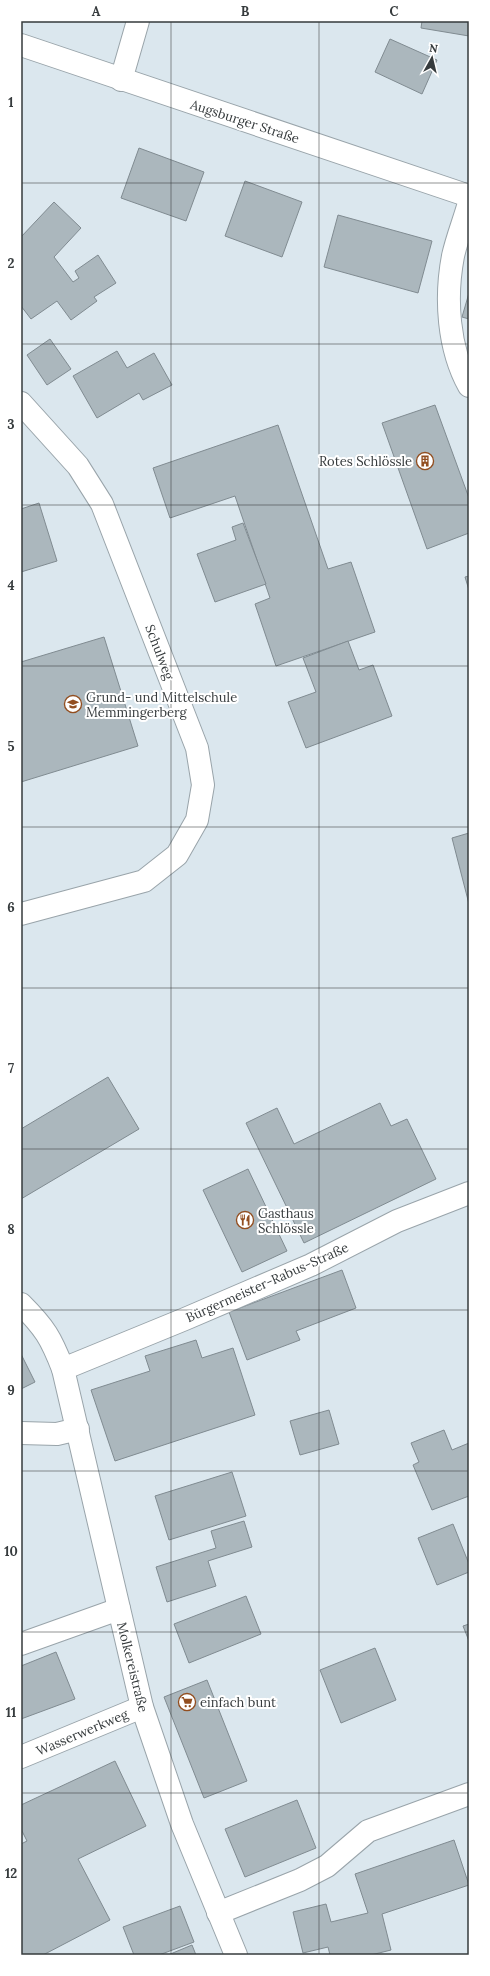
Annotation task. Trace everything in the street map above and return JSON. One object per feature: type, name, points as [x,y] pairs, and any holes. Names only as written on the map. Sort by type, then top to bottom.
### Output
[{"type":"street","points":[[121,80],[138,21]]},
{"type":"street","name":"Augsburger Straße","points":[[21,46],[469,196]]},
{"type":"street","points":[[469,203],[453,256],[448,308],[454,342],[464,376],[469,386]]},
{"type":"street","name":"Schulweg","points":[[21,403],[78,466],[102,504],[197,748],[203,785],[197,820],[177,855],[144,881],[21,914]]},
{"type":"street","name":"Bürgermeister-Rabus-Straße","points":[[63,1369],[186,1319],[311,1265],[397,1220],[469,1193]]},
{"type":"street","name":"Molkereistraße","points":[[21,1304],[39,1322],[51,1340],[63,1369],[142,1707],[182,1824],[236,1955]]},
{"type":"street","points":[[21,1433],[58,1434],[78,1429]]},
{"type":"street","points":[[21,1644],[118,1609]]},
{"type":"street","name":"Wasserwerkweg","points":[[21,1757],[142,1707]]},
{"type":"street","points":[[218,1913],[300,1880],[327,1866],[368,1831],[469,1794]]},
{"type":"building","points":[[422,21],[469,21],[469,36],[421,28]]},
{"type":"building","points":[[390,39],[437,60],[422,94],[375,72]]},
{"type":"building","points":[[139,148],[204,172],[186,221],[121,198]]},
{"type":"building","points":[[245,181],[302,202],[282,257],[225,236]]},
{"type":"building","points":[[54,202],[81,228],[54,257],[73,282],[79,278],[75,271],[98,255],[116,283],[94,297],[97,301],[71,320],[57,301],[31,319],[21,306],[21,237]]},
{"type":"building","points":[[338,215],[432,241],[418,293],[324,267]]},
{"type":"building","points":[[469,293],[469,319],[462,317]]},
{"type":"building","points":[[50,339],[71,369],[47,385],[27,355]]},
{"type":"building","points":[[117,351],[127,368],[154,353],[172,385],[143,400],[139,393],[97,418],[73,376]]},
{"type":"building","name":"Rotes Schlössle","points":[[435,405],[469,498],[469,533],[427,549],[382,423]]},
{"type":"building","points":[[278,425],[328,569],[351,562],[375,632],[276,666],[255,604],[270,598],[235,496],[170,518],[153,468]]},
{"type":"building","points":[[39,503],[57,561],[21,572],[21,509]]},
{"type":"building","points":[[243,523],[266,584],[215,602],[197,554],[236,540],[232,527]]},
{"type":"building","points":[[469,576],[469,590],[465,577]]},
{"type":"building","name":"Grund- und Mittelschule Memmingerberg","points":[[104,637],[138,746],[21,782],[21,662]]},
{"type":"building","points":[[348,641],[359,670],[373,665],[392,716],[306,748],[288,702],[316,692],[303,658]]},
{"type":"building","points":[[469,833],[469,904],[452,838]]},
{"type":"building","points":[[108,1077],[139,1129],[21,1199],[21,1129]]},
{"type":"building","points":[[380,1103],[391,1126],[407,1119],[436,1179],[304,1243],[246,1123],[277,1108],[294,1144]]},
{"type":"building","name":"Gasthaus Schlössle","points":[[248,1169],[287,1251],[242,1272],[203,1190]]},
{"type":"building","points":[[342,1270],[356,1308],[296,1331],[300,1340],[247,1360],[229,1312]]},
{"type":"building","points":[[196,1340],[202,1358],[233,1348],[255,1415],[115,1461],[91,1390],[150,1371],[145,1356]]},
{"type":"building","points":[[21,1354],[35,1382],[21,1389]]},
{"type":"building","points":[[329,1410],[339,1444],[300,1455],[290,1421]]},
{"type":"building","points":[[444,1430],[452,1450],[469,1443],[469,1496],[432,1510],[413,1465],[419,1462],[411,1443]]},
{"type":"building","points":[[232,1472],[246,1516],[169,1540],[155,1496]]},
{"type":"building","points":[[244,1521],[252,1547],[208,1561],[216,1586],[167,1602],[156,1567],[216,1548],[211,1531]]},
{"type":"building","points":[[453,1524],[469,1564],[469,1572],[437,1585],[418,1538]]},
{"type":"building","points":[[246,1596],[261,1634],[189,1663],[174,1624]]},
{"type":"building","points":[[469,1624],[469,1641],[463,1626]]},
{"type":"building","points":[[375,1648],[396,1700],[341,1723],[320,1670]]},
{"type":"building","points":[[56,1652],[75,1699],[21,1719],[21,1666]]},
{"type":"building","points":[[207,1680],[247,1781],[204,1798],[164,1697]]},
{"type":"building","points":[[115,1761],[146,1826],[78,1859],[110,1920],[43,1955],[22,1955],[21,1844],[27,1841],[21,1829],[21,1805]]},
{"type":"building","points":[[297,1800],[316,1848],[245,1877],[225,1829]]},
{"type":"building","points":[[454,1840],[469,1885],[382,1914],[391,1950],[371,1955],[330,1955],[328,1947],[303,1953],[293,1912],[326,1904],[331,1922],[368,1913],[355,1874]]},
{"type":"building","points":[[180,1906],[194,1942],[159,1955],[134,1955],[123,1927]]},
{"type":"building","points":[[192,1945],[196,1955],[168,1955]]},
{"type":"place","name":"Rotes Schlössle","points":[[425,461]]},
{"type":"place","name":"Grund- und Mittelschule Memmingerberg","points":[[73,704]]},
{"type":"place","name":"Gasthaus Schlössle","points":[[245,1220]]},
{"type":"place","name":"einfach bunt","points":[[187,1702]]}]
